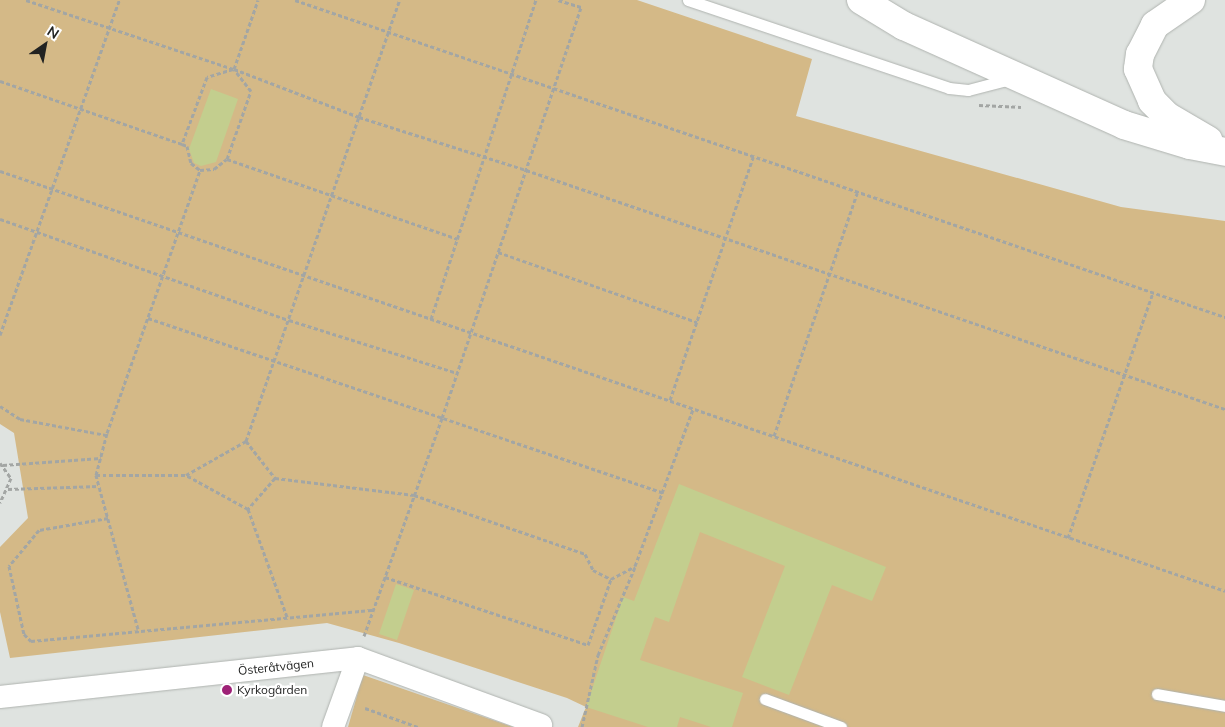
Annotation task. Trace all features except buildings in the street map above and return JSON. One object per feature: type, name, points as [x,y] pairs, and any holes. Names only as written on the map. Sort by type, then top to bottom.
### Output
[{"type":"main road","points":[[861,0],[904,26],[1013,78],[1124,126],[1225,152]]},
{"type":"main road","points":[[1191,0],[1155,25],[1140,54],[1138,69],[1152,101],[1167,116],[1225,148]]},
{"type":"street","name":"Österåtvägen","points":[[0,697],[358,658],[541,725]]},
{"type":"street","points":[[333,727],[358,658]]},
{"type":"lane","points":[[688,0],[949,88],[968,90],[1013,78]]},
{"type":"lane","points":[[1157,694],[1225,706]]},
{"type":"lane","points":[[765,699],[841,727]]},
{"type":"path","points":[[26,0],[234,69],[359,117],[526,170],[1225,409]]},
{"type":"path","points":[[0,335],[119,0]]},
{"type":"path","points":[[234,69],[258,0]]},
{"type":"path","points":[[295,0],[511,76],[1225,317]]},
{"type":"path","points":[[186,475],[246,441],[400,0]]},
{"type":"path","points":[[431,319],[536,0]]},
{"type":"path","points":[[358,658],[442,418],[581,7],[558,0]]},
{"type":"path","points":[[182,144],[207,77],[234,69]]},
{"type":"path","points":[[0,81],[187,146],[191,163],[200,170],[214,169],[227,160],[251,91],[234,69]]},
{"type":"path","points":[[670,400],[753,158]]},
{"type":"path","points":[[227,160],[458,239]]},
{"type":"path","points":[[0,170],[1225,591]]},
{"type":"path","points":[[138,629],[96,475],[107,436],[200,170]]},
{"type":"path","points":[[774,436],[857,193]]},
{"type":"path","points":[[0,219],[288,320],[457,373]]},
{"type":"path","points":[[498,252],[697,322]]},
{"type":"path","points":[[1068,538],[1153,292]]},
{"type":"path","points":[[148,318],[664,493]]},
{"type":"path","points":[[0,406],[20,420],[107,436]]},
{"type":"path","points":[[582,727],[598,655],[664,493],[693,408]]},
{"type":"path","points":[[246,441],[275,478],[414,495],[586,554],[593,570],[610,579]]},
{"type":"path","points":[[1,464],[101,458]]},
{"type":"path","points":[[0,503],[8,489],[11,478],[1,464]]},
{"type":"path","points":[[96,475],[186,475],[248,509],[287,617]]},
{"type":"path","points":[[248,509],[275,478]]},
{"type":"path","points":[[8,489],[99,486]]},
{"type":"path","points":[[108,518],[39,530],[9,566],[24,634],[31,640],[138,629],[374,610]]},
{"type":"path","points":[[386,577],[588,645],[610,579],[635,566]]},
{"type":"path","points":[[343,700],[418,727]]},
{"type":"shaded area","points":[[0,0],[637,0],[812,59],[796,116],[1121,207],[1225,221],[1225,727],[578,727],[586,707],[567,698],[399,643],[327,623],[10,658],[0,612],[0,547],[28,518],[14,433],[0,424]]},
{"type":"shaded area","points":[[363,675],[513,727],[348,727]]},
{"type":"place","name":"Kyrkogården","points":[[227,690]]}]
